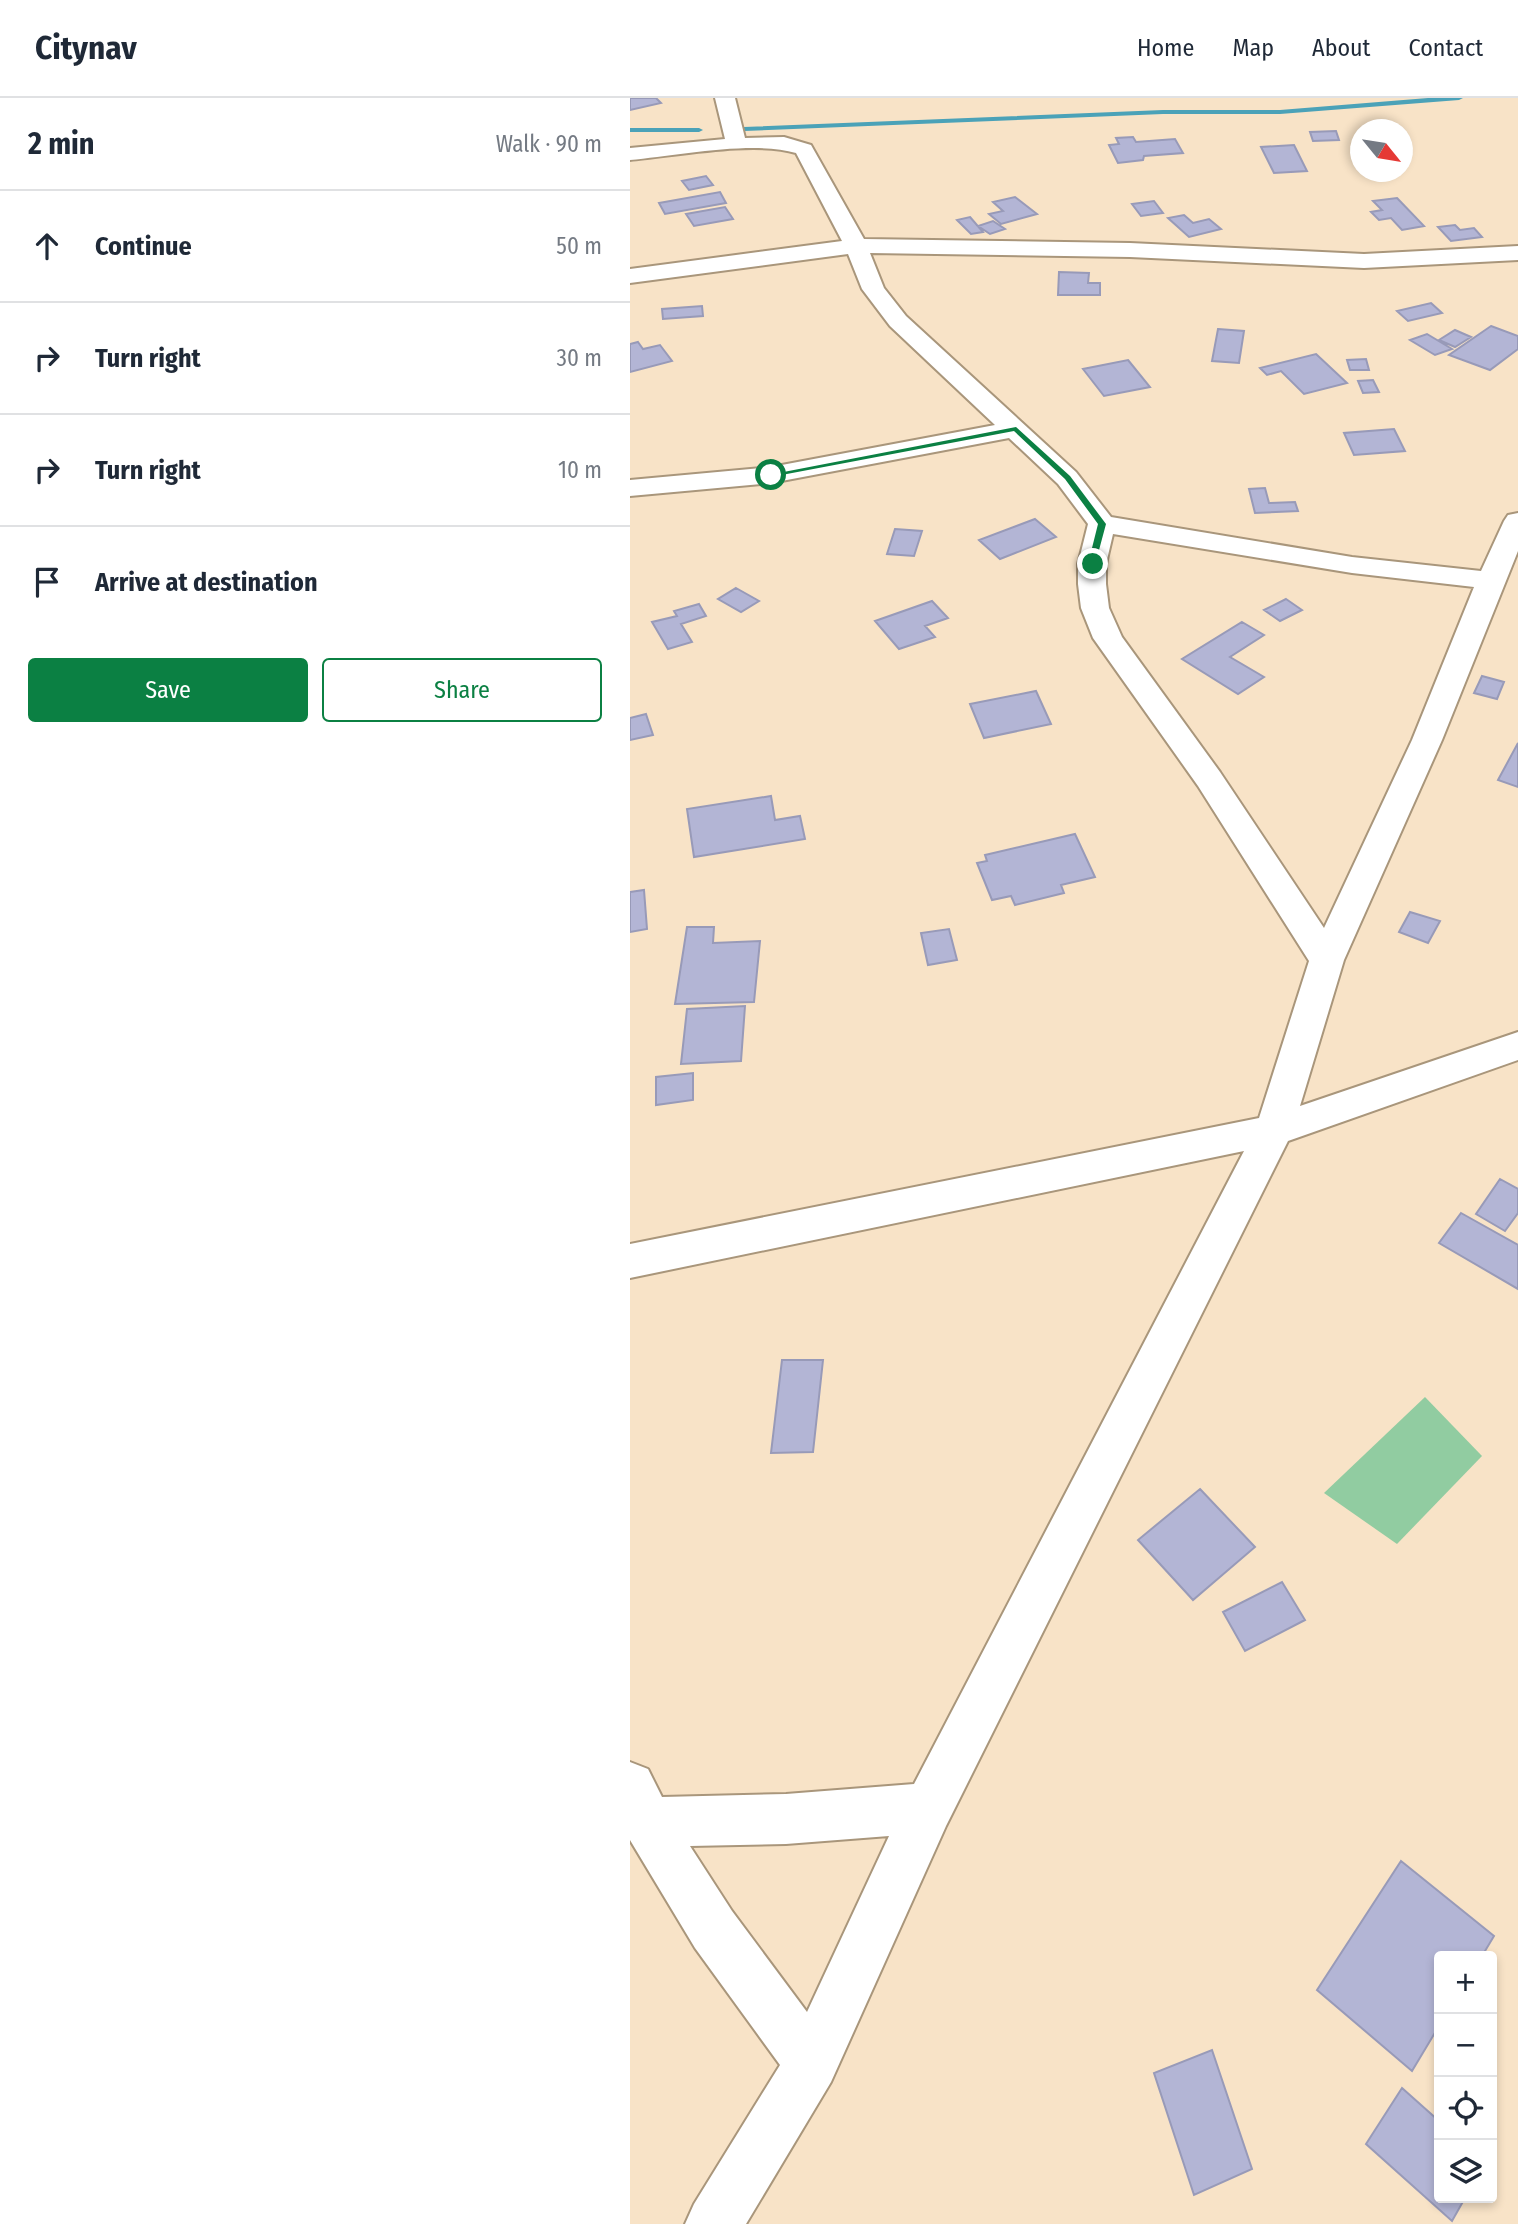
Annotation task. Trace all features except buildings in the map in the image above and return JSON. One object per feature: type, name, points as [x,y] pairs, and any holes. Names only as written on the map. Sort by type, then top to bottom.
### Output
[{"type":"street","points":[[725,98],[736,144]]},
{"type":"street","points":[[630,154],[736,144],[784,143],[804,149],[856,246],[873,289],[898,321],[1067,478],[1102,524],[1352,565],[1507,555],[1327,960],[1274,1130],[928,1808],[812,2063],[713,2224]]},
{"type":"street","points":[[630,276],[856,246],[1130,250],[1364,261],[1518,253]]},
{"type":"street","points":[[630,488],[771,475],[1016,429]]},
{"type":"street","points":[[1102,524],[1093,564],[1092,584],[1095,608],[1108,638],[1209,779],[1327,960]]},
{"type":"street","points":[[630,1261],[1274,1130],[1518,1046]]},
{"type":"street","points":[[639,1805],[786,1819],[928,1808]]},
{"type":"street","points":[[639,1805],[729,1953],[812,2063]]},
{"type":"green space","points":[[1425,1397],[1482,1456],[1397,1544],[1324,1493]]},
{"type":"waterway","points":[[744,129],[1163,112],[1280,112],[1459,98]]},
{"type":"waterway","points":[[630,130],[699,130]]},
{"type":"route","points":[[771,475],[1016,429],[1067,478],[1102,524],[1093,564]]}]
